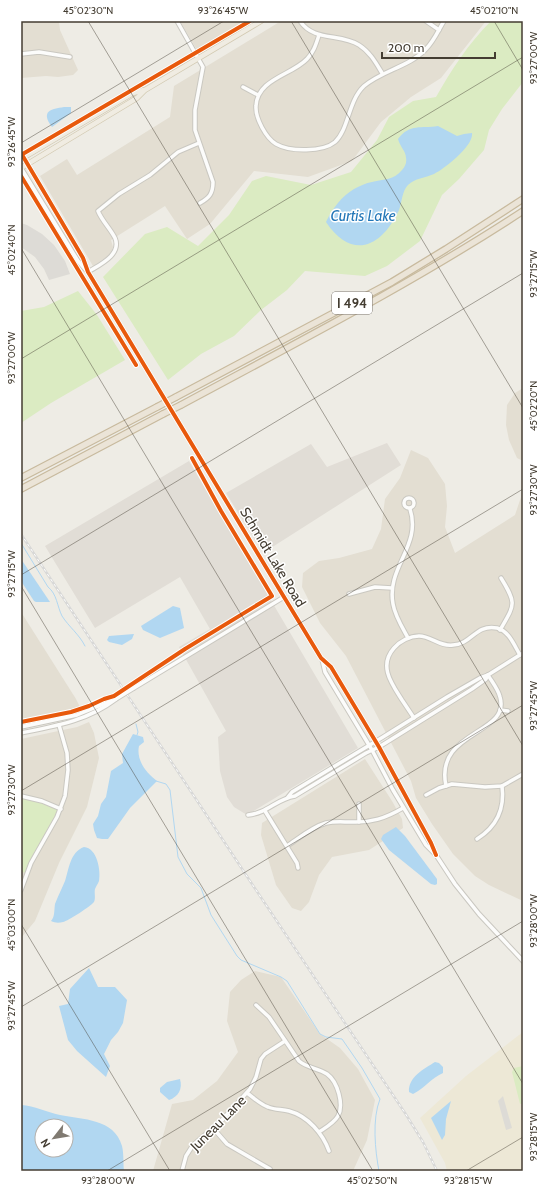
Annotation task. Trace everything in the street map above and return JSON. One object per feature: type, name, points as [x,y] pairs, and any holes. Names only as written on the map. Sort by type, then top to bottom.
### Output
[{"type":"highway","name":"I 494","points":[[21,478],[392,282],[523,199]]},
{"type":"highway","name":"I 494","points":[[21,489],[370,303],[422,274],[523,211]]},
{"type":"main road","points":[[21,168],[137,98],[145,90],[261,21]]},
{"type":"main road","points":[[22,156],[134,93],[145,90]]},
{"type":"street","points":[[177,21],[203,67],[194,118],[198,143],[212,182],[213,189],[209,198],[200,203]]},
{"type":"street","points":[[300,21],[309,31],[319,35],[343,38],[358,44],[371,55],[382,73]]},
{"type":"street","points":[[426,21],[439,30]]},
{"type":"street","points":[[319,35],[315,48],[306,60],[265,86],[258,95],[256,105],[258,119],[272,141],[282,147],[308,150],[334,143],[340,135],[353,103],[362,88],[382,73],[418,56],[432,42],[444,21]]},
{"type":"street","points":[[21,54],[38,52],[70,57]]},
{"type":"street","points":[[243,87],[258,95]]},
{"type":"street","points":[[88,272],[107,260],[114,253],[116,245],[115,238],[100,216],[98,211],[100,208],[119,194],[150,175],[178,152],[198,143]]},
{"type":"street","name":"Schmidt Lake Road","points":[[22,156],[83,258],[88,272]]},
{"type":"street","name":"Schmidt Lake Road","points":[[21,168],[78,261],[88,272],[321,658],[331,667],[379,747],[436,855],[455,884],[479,914],[523,961]]},
{"type":"street","points":[[408,638],[395,613],[392,588],[398,567],[407,551],[410,541],[413,522],[410,509]]},
{"type":"street","points":[[500,630],[511,611],[513,602],[511,594],[501,578]]},
{"type":"street","points":[[349,594],[375,587],[392,588]]},
{"type":"street","points":[[21,733],[83,718],[104,707],[284,597]]},
{"type":"street","points":[[248,815],[265,811],[288,797],[292,792],[522,654],[510,637],[500,630],[491,628],[482,629],[474,633],[466,641],[454,645],[442,644],[427,637],[421,636],[408,638],[397,645],[393,649],[387,668],[392,686],[414,718]]},
{"type":"street","name":"Schmidt Lake Road","points":[[321,658],[324,672],[372,750],[426,845],[436,855]]},
{"type":"street","points":[[446,786],[444,771],[452,751],[463,741],[494,720],[500,710],[500,697],[488,675]]},
{"type":"street","points":[[288,797],[295,796],[379,747],[472,689],[486,679],[488,675]]},
{"type":"street","points":[[21,727],[77,715],[116,699]]},
{"type":"street","points":[[500,710],[508,711]]},
{"type":"street","points":[[21,890],[25,873],[61,809],[65,796],[68,770],[67,753],[59,725]]},
{"type":"street","points":[[426,795],[446,786],[457,784],[485,787],[502,786],[523,774]]},
{"type":"street","points":[[477,839],[491,828],[498,816],[502,803],[502,786]]},
{"type":"street","points":[[21,796],[42,801],[61,809]]},
{"type":"street","points":[[359,804],[359,822]]},
{"type":"street","points":[[287,846],[318,826],[336,822],[359,822],[379,819],[404,808]]},
{"type":"street","points":[[265,811],[297,863],[298,868]]},
{"type":"street","points":[[256,1005],[269,1017],[299,1061],[304,1065],[327,1074],[332,1078],[336,1087],[340,1105],[339,1114],[319,1132]]},
{"type":"street","name":"Juneau Lane","points":[[182,1171],[186,1156],[193,1145],[213,1128],[247,1093],[256,1077],[263,1056],[285,1041]]},
{"type":"street","points":[[247,1093],[268,1107],[289,1111],[300,1116],[319,1132],[329,1151]]},
{"type":"street","points":[[213,1128],[227,1144],[270,1169]]},
{"type":"shaded area","points":[[21,21],[60,21],[60,30],[78,70],[73,75],[21,78]]},
{"type":"shaded area","points":[[180,21],[244,21],[197,50]]},
{"type":"shaded area","points":[[281,21],[486,21],[441,78],[411,97],[381,122],[352,161],[308,177],[254,171],[210,224],[187,239],[165,206],[111,240],[113,247],[110,255],[93,266],[40,176],[67,159],[77,175],[170,117],[174,86]]},
{"type":"shaded area","points":[[21,223],[42,234],[54,245],[65,261],[70,274],[49,280],[44,269],[35,257],[21,247]]},
{"type":"shaded area","points":[[523,388],[523,461],[517,458],[509,440],[506,425],[507,405],[515,393]]},
{"type":"shaded area","points":[[387,443],[401,465],[263,553],[226,493],[311,444],[327,467]]},
{"type":"shaded area","points":[[411,450],[428,458],[445,484],[447,506],[445,527],[455,553],[515,515],[521,497],[523,474],[523,901],[489,885],[475,876],[453,854],[416,798],[411,781],[346,656],[320,623],[302,587],[303,573],[319,561],[339,558],[372,549],[381,529],[385,499],[400,478]]},
{"type":"shaded area","points":[[189,461],[358,748],[247,815],[234,807],[227,797],[220,771],[218,737],[226,731],[179,647],[210,629],[180,577],[95,628],[45,546]]},
{"type":"shaded area","points":[[21,612],[80,707],[68,711],[21,720]]},
{"type":"shaded area","points":[[89,722],[94,733],[99,758],[87,807],[59,863],[35,921],[21,938],[21,739],[77,727]]},
{"type":"shaded area","points":[[365,759],[402,819],[403,828],[369,850],[332,857],[319,875],[309,902],[301,911],[292,908],[276,885],[261,835],[262,823]]},
{"type":"shaded area","points":[[255,971],[281,977],[320,1034],[340,1048],[358,1069],[375,1100],[367,1140],[353,1171],[153,1171],[172,1104],[193,1100],[217,1081],[238,1052],[227,1021],[230,992],[241,980]]},
{"type":"shaded area","points":[[523,1032],[523,1171],[447,1171],[445,1163],[420,1118],[466,1076]]},
{"type":"shaded area","points":[[503,1096],[512,1128],[506,1130],[498,1101]]},
{"type":"green space","points":[[491,21],[523,21],[523,82],[502,109],[489,130],[484,150],[459,179],[442,195],[420,241],[387,266],[365,276],[305,271],[287,290],[261,310],[234,336],[201,354],[168,380],[103,277],[145,234],[167,227],[198,246],[229,215],[252,181],[266,176],[311,185],[351,172],[377,140],[389,117],[413,101],[436,97],[461,57]]},
{"type":"green space","points":[[78,291],[97,315],[125,360],[51,403],[21,423],[21,311],[44,307]]},
{"type":"green space","points":[[21,796],[61,809],[27,874],[21,871]]},
{"type":"green space","points":[[523,1066],[523,1103],[520,1104],[512,1072],[514,1068]]},
{"type":"water","points":[[71,107],[71,113],[52,127],[47,114],[51,110]]},
{"type":"water","name":"Curtis Lake","points":[[438,126],[457,136],[472,133],[468,144],[458,156],[434,174],[417,179],[406,187],[399,210],[392,223],[384,233],[375,240],[366,244],[356,245],[346,242],[336,234],[326,222],[331,212],[341,199],[354,189],[370,182],[396,176],[406,164],[406,156],[398,139],[402,134],[411,129]]},
{"type":"water","points":[[21,559],[50,602],[34,601],[21,581]]},
{"type":"water","points":[[173,606],[180,608],[184,628],[160,638],[143,630],[141,626]]},
{"type":"water","points":[[134,634],[132,639],[122,645],[109,642],[107,640],[109,636]]},
{"type":"water","points":[[133,734],[143,737],[144,742],[139,746],[138,751],[140,761],[149,774],[157,781],[130,808],[108,839],[97,838],[93,824],[98,816],[101,804],[106,797],[111,771],[123,763],[122,754]]},
{"type":"water","points":[[396,827],[405,836],[437,879],[437,884],[431,884],[389,850],[381,839],[383,835]]},
{"type":"water","points":[[84,847],[92,851],[99,866],[99,881],[95,889],[94,902],[66,921],[58,923],[52,922],[55,904],[65,881],[71,861],[79,849]]},
{"type":"water","points":[[89,968],[98,987],[115,987],[127,1000],[123,1023],[111,1040],[104,1054],[110,1066],[106,1077],[77,1051],[68,1040],[59,1006],[68,1004],[70,989]]},
{"type":"water","points":[[435,1062],[439,1063],[443,1067],[443,1073],[417,1092],[413,1094],[409,1092],[409,1087],[414,1078]]},
{"type":"water","points":[[180,1079],[181,1086],[175,1097],[169,1100],[160,1092],[160,1088],[167,1082]]},
{"type":"water","points":[[451,1101],[446,1119],[445,1135],[442,1140],[431,1118]]},
{"type":"water","points":[[21,1105],[105,1125],[118,1137],[122,1146],[124,1171],[21,1171]]},
{"type":"waterway","points":[[21,543],[53,593],[62,616],[85,646]]},
{"type":"waterway","points":[[136,724],[138,732],[137,735]]},
{"type":"waterway","points":[[156,781],[166,784],[170,790],[178,857],[187,874],[201,888],[211,915],[237,956],[241,960],[287,981],[320,1034],[326,1037],[342,1039],[362,1068],[380,1099],[377,1107],[375,1125],[375,1144],[379,1171]]},
{"type":"railway","points":[[21,534],[405,1113],[423,1142],[437,1171]]},
{"type":"cycle path","points":[[21,155],[250,21]]},
{"type":"cycle path","points":[[21,153],[83,258],[88,272],[321,658],[331,667],[379,747],[436,855]]},
{"type":"cycle path","points":[[21,176],[136,365]]},
{"type":"cycle path","points":[[21,722],[71,712],[114,696],[185,649],[272,596],[221,511],[192,458]]}]
